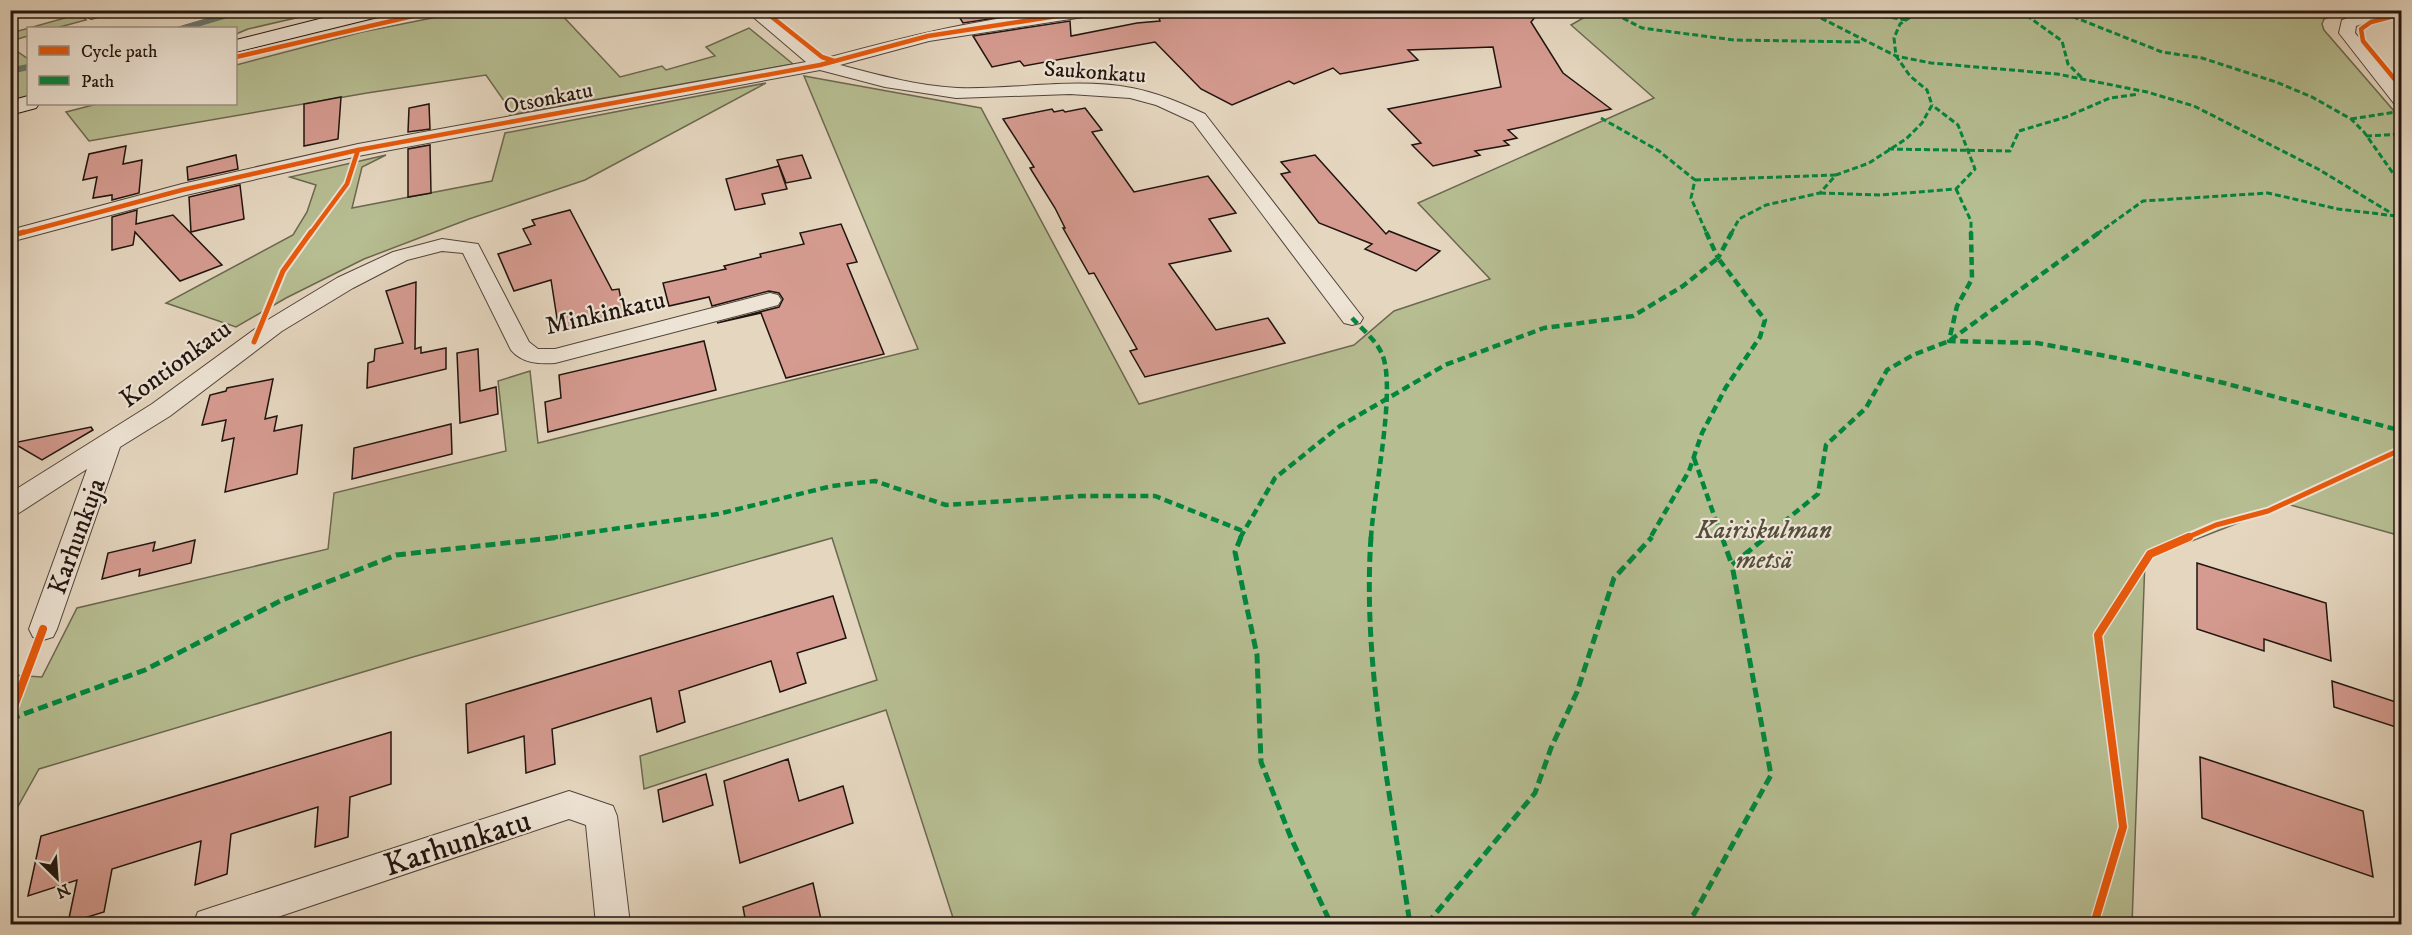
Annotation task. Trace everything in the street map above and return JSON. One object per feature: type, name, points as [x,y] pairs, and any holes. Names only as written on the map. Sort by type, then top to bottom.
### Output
[{"type":"street","points":[[237,46],[383,10]]},
{"type":"street","name":"Saukonkatu","points":[[753,10],[820,65],[885,82],[956,93],[1064,89],[1130,93],[1162,101],[1199,118],[1352,318]]},
{"type":"street","name":"Otsonkatu","points":[[10,236],[182,190],[358,150],[820,65],[928,36],[1096,10]]},
{"type":"street","points":[[2388,10],[2348,23],[2347,33],[2402,102]]},
{"type":"street","points":[[10,108],[27,103]]},
{"type":"street","name":"Minkinkatu","points":[[442,245],[471,248],[519,345],[530,355],[555,356],[770,300]]},
{"type":"street","name":"Kontionkatu","points":[[10,506],[161,410],[274,326],[345,283],[400,256],[442,245]]},
{"type":"street","name":"Karhunkuja","points":[[42,629],[109,444]]},
{"type":"street","name":"Karhunkatu","points":[[210,924],[569,805],[602,816],[613,924]]},
{"type":"green space","points":[[236,10],[326,11],[237,34],[237,27],[180,27]]},
{"type":"green space","name":"Kairiskulman metsä","points":[[1597,10],[2349,11],[2324,19],[2322,24],[2324,30],[2401,119],[2401,536],[2287,504],[2145,559],[2132,924],[955,924],[886,710],[644,789],[640,756],[877,680],[832,538],[413,657],[39,769],[11,819],[11,675],[42,677],[77,608],[328,549],[334,493],[506,451],[498,381],[530,371],[538,443],[918,349],[804,76],[981,108],[1139,404],[1354,345],[1394,311],[1490,279],[1418,203],[1654,98],[1571,25]]},
{"type":"green space","points":[[467,11],[558,11],[620,77],[662,66],[666,70],[715,56],[706,47],[749,28],[793,64],[510,115],[511,111],[486,75],[89,141],[66,112],[93,105],[237,105],[237,65],[362,32]]},
{"type":"green space","points":[[79,14],[86,20],[60,27],[33,27]]},
{"type":"green space","points":[[27,28],[27,36],[11,41],[11,33]]},
{"type":"green space","points":[[11,47],[27,58],[27,96],[11,101]]},
{"type":"green space","points":[[766,83],[585,180],[469,219],[364,259],[286,298],[236,327],[166,303],[293,235],[307,212],[316,185],[290,177],[386,155],[362,167],[352,208],[492,181],[505,133]]},
{"type":"building","points":[[955,10],[1049,10],[963,23]]},
{"type":"building","points":[[1260,10],[1307,10],[1310,15],[1331,10],[1541,10],[1531,22],[1563,73],[1611,109],[1508,130],[1517,138],[1504,141],[1509,145],[1475,151],[1480,155],[1433,166],[1412,145],[1421,143],[1388,109],[1501,87],[1493,47],[1408,50],[1418,60],[1340,74],[1333,68],[1294,84],[1289,81],[1232,105],[1201,89],[1155,42],[1024,66],[1020,61],[992,67],[973,36],[1070,21],[1071,36],[1137,23],[1160,21],[1159,18]]},
{"type":"building","points":[[341,97],[338,139],[304,146],[304,104]]},
{"type":"building","points":[[429,104],[430,129],[408,132],[409,108]]},
{"type":"building","points":[[1085,108],[1102,130],[1092,132],[1134,192],[1208,176],[1236,213],[1209,219],[1231,251],[1169,264],[1216,330],[1268,318],[1285,343],[1145,377],[1130,351],[1137,349],[1094,273],[1089,274],[1063,228],[1065,228],[1055,208],[1030,168],[1034,167],[1003,119],[1052,109],[1054,112],[1063,110],[1065,112]]},
{"type":"building","points":[[430,145],[431,193],[408,197],[408,149]]},
{"type":"building","points":[[126,146],[123,164],[142,160],[139,193],[112,200],[112,195],[93,198],[97,177],[83,180],[89,154]]},
{"type":"building","points":[[236,155],[238,169],[188,180],[187,167]]},
{"type":"building","points":[[802,155],[811,178],[786,183],[777,160]]},
{"type":"building","points":[[1315,155],[1386,234],[1389,231],[1440,251],[1416,271],[1365,249],[1372,244],[1319,223],[1281,174],[1290,172],[1281,162]]},
{"type":"building","points":[[779,166],[787,189],[762,194],[765,204],[735,210],[726,179]]},
{"type":"building","points":[[240,185],[244,219],[191,232],[189,197]]},
{"type":"building","points":[[137,210],[136,224],[173,215],[222,265],[180,281],[135,232],[133,245],[112,250],[112,217]]},
{"type":"building","points":[[570,210],[612,290],[619,289],[624,316],[559,331],[551,280],[514,291],[498,254],[531,244],[523,229],[535,225],[532,220]]},
{"type":"building","points":[[841,224],[857,262],[847,264],[884,354],[786,378],[761,313],[717,323],[779,307],[783,299],[779,293],[769,291],[712,306],[709,297],[669,306],[663,283],[726,269],[724,266],[761,257],[760,254],[804,244],[800,233]]},
{"type":"building","points":[[416,282],[415,349],[421,347],[421,353],[446,348],[446,369],[367,388],[368,363],[374,361],[375,349],[403,343],[386,291]]},
{"type":"building","points":[[704,341],[716,390],[548,432],[545,402],[561,398],[559,375]]},
{"type":"building","points":[[478,349],[480,391],[496,387],[498,414],[460,423],[457,353]]},
{"type":"building","points":[[273,379],[265,419],[277,416],[274,431],[302,425],[297,474],[225,492],[234,438],[222,441],[226,420],[202,425],[210,395],[226,391],[227,388]]},
{"type":"building","points":[[451,424],[452,454],[352,479],[354,448]]},
{"type":"building","points":[[91,427],[93,430],[42,460],[13,443]]},
{"type":"building","points":[[195,540],[191,563],[139,576],[140,569],[102,579],[108,553],[155,542],[153,551]]},
{"type":"building","points":[[2197,563],[2326,603],[2331,661],[2264,639],[2264,651],[2197,629]]},
{"type":"building","points":[[833,596],[846,638],[797,653],[806,683],[780,692],[771,661],[679,691],[685,722],[657,732],[651,698],[552,729],[555,764],[526,773],[524,736],[468,753],[466,704]]},
{"type":"building","points":[[2332,681],[2402,704],[2402,729],[2334,707]]},
{"type":"building","points":[[391,732],[391,784],[350,797],[348,837],[315,847],[318,807],[231,834],[227,874],[195,885],[201,841],[112,869],[104,912],[68,923],[77,880],[28,896],[41,836]]},
{"type":"building","points":[[2200,757],[2363,811],[2373,877],[2202,818]]},
{"type":"building","points":[[788,759],[799,801],[843,786],[853,823],[740,863],[724,781]]},
{"type":"building","points":[[706,774],[713,805],[663,822],[658,790]]},
{"type":"building","points":[[813,883],[822,924],[746,924],[743,907]]},
{"type":"waterway","points":[[187,27],[244,10]]},
{"type":"waterway","points":[[10,71],[27,67]]},
{"type":"marked path","points":[[1607,10],[1642,28],[1734,40],[1863,42]]},
{"type":"marked path","points":[[1805,10],[1896,56],[1931,63],[2057,74],[2147,92],[2194,106],[2318,169],[2391,213]]},
{"type":"marked path","points":[[1601,118],[1659,151],[1695,180],[1691,198],[1718,258],[1739,219],[1766,205],[1820,193],[1836,175],[1869,163],[1906,139],[1922,123],[1932,105],[1927,90],[1910,76],[1896,56],[1894,38],[1900,24],[1921,10]]},
{"type":"marked path","points":[[2019,10],[2062,41],[2068,64],[2083,79]]},
{"type":"marked path","points":[[2056,10],[2162,52],[2202,58],[2276,82],[2312,97],[2351,119],[2364,132],[2402,186]]},
{"type":"marked path","points":[[1811,12],[1855,12],[1907,20]]},
{"type":"marked path","points":[[1888,149],[2010,151],[2019,131],[2066,117],[2110,98],[2139,94]]},
{"type":"marked path","points":[[1820,193],[1880,195],[1956,189],[1975,169],[1958,125],[1932,105]]},
{"type":"marked path","points":[[2351,119],[2402,111]]},
{"type":"marked path","points":[[2366,136],[2402,134]]},
{"type":"marked path","points":[[1695,180],[1836,175]]},
{"type":"marked path","points":[[1956,189],[1971,221],[1972,279],[1957,306],[1949,341],[2037,343],[2116,358],[2224,383],[2402,431]]},
{"type":"marked path","points":[[1680,924],[1694,914],[1771,775],[1732,565],[1818,494],[1826,445],[1866,408],[1887,370],[1913,355],[1949,341],[2143,201],[2268,193],[2338,209],[2396,216]]},
{"type":"marked path","points":[[1331,924],[1291,838],[1261,762],[1257,655],[1235,552],[1243,531],[1275,478],[1340,426],[1445,365],[1544,328],[1633,316],[1683,286],[1718,258],[1765,320],[1760,337],[1726,387],[1702,433],[1689,471],[1654,534],[1614,578],[1577,692],[1551,748],[1535,793],[1427,924]]},
{"type":"marked path","points":[[1352,318],[1383,357],[1384,427],[1370,546],[1372,641],[1382,736],[1410,924]]},
{"type":"marked path","points":[[1694,458],[1732,565]]},
{"type":"marked path","points":[[10,719],[145,670],[282,600],[396,555],[545,539],[718,514],[832,486],[875,481],[946,505],[1081,496],[1155,496],[1243,531]]},
{"type":"cycle path","points":[[237,57],[439,10]]},
{"type":"cycle path","points":[[763,10],[822,57],[834,61]]},
{"type":"cycle path","points":[[10,236],[182,190],[358,150],[820,65],[928,36],[1096,10]]},
{"type":"cycle path","points":[[2402,14],[2371,22],[2361,29],[2363,41],[2402,88]]},
{"type":"cycle path","points":[[254,342],[283,271],[347,184],[358,150]]},
{"type":"cycle path","points":[[2094,924],[2123,827],[2098,635],[2150,554],[2216,525],[2268,511],[2402,449]]},
{"type":"cycle path","points":[[10,717],[43,629]]}]
